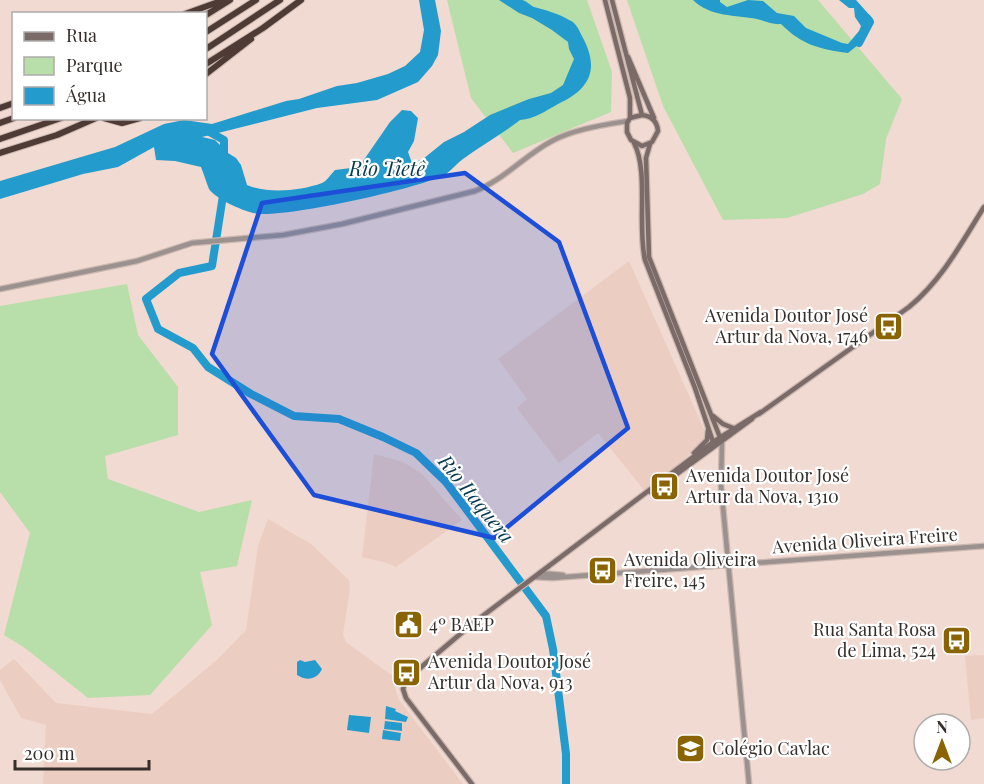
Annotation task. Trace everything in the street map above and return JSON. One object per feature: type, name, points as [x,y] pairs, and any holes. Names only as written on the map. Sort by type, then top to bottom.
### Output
[{"type":"highway","points":[[191,12],[224,0]]},
{"type":"highway","points":[[207,14],[230,0]]},
{"type":"highway","points":[[207,31],[256,0]]},
{"type":"highway","points":[[207,48],[280,0]]},
{"type":"highway","points":[[207,63],[263,28],[301,0]]},
{"type":"highway","points":[[207,73],[240,49],[263,28]]},
{"type":"highway","points":[[0,139],[55,120]]},
{"type":"highway","points":[[57,135],[84,120]]},
{"type":"highway","points":[[0,153],[57,135],[91,120]]},
{"type":"highway","points":[[111,120],[122,123],[133,120]]},
{"type":"main road","points":[[605,0],[630,98],[628,137],[634,143],[640,157],[645,260],[714,445]]},
{"type":"main road","points":[[612,0],[642,115]]},
{"type":"main road","points":[[624,46],[658,127],[657,135],[650,144],[646,158],[649,257],[721,440]]},
{"type":"main road","points":[[629,119],[642,115],[651,117],[655,121]]},
{"type":"main road","points":[[634,143],[642,146],[650,144]]},
{"type":"main road","points":[[650,492],[925,293],[941,273],[984,207]]},
{"type":"main road","points":[[710,412],[716,419],[733,428]]},
{"type":"main road","points":[[721,440],[733,428],[761,412]]},
{"type":"main road","points":[[472,784],[406,698],[404,686],[409,678],[438,651],[650,492],[707,440],[708,428]]},
{"type":"main road","points":[[681,466],[714,445]]},
{"type":"street","points":[[0,289],[137,261],[192,243],[274,236],[332,226],[475,191],[490,184],[538,149],[563,135],[629,119]]},
{"type":"street","points":[[616,124],[627,127]]},
{"type":"street","points":[[721,440],[721,486],[749,784]]},
{"type":"street","points":[[714,445],[720,456]]},
{"type":"street","name":"Avenida Oliveira Freire","points":[[535,577],[552,578],[568,575],[984,546]]},
{"type":"street","name":"Avenida Oliveira Freire","points":[[540,573],[568,575]]},
{"type":"highlighted area","points":[[465,173],[559,242],[628,428],[494,538],[314,495],[212,354],[262,203]]},
{"type":"shaded area","points":[[629,261],[707,436],[667,477],[644,490],[598,433],[559,463],[517,408],[527,399],[498,359]]},
{"type":"shaded area","points":[[374,454],[403,462],[422,474],[462,520],[396,567],[362,557]]},
{"type":"shaded area","points":[[268,519],[311,544],[349,580],[350,589],[343,634],[346,642],[397,679],[394,685],[399,700],[463,784],[43,784],[46,725],[21,718],[0,680],[0,670],[14,659],[56,703],[152,714],[218,659],[246,630],[258,546]]},
{"type":"shaded area","points":[[984,655],[984,718],[972,720],[965,656]]},
{"type":"green space","points":[[447,0],[587,0],[612,72],[611,112],[513,153],[471,98]]},
{"type":"green space","points":[[627,0],[818,0],[902,99],[886,139],[880,184],[863,194],[787,218],[723,220],[663,106]]},
{"type":"green space","points":[[127,284],[138,335],[178,387],[178,435],[105,456],[108,479],[199,512],[252,500],[237,566],[200,572],[212,625],[150,695],[88,698],[25,648],[4,635],[30,533],[0,492],[0,306]]},
{"type":"water","name":"Rio Tietê","points":[[419,0],[435,0],[441,31],[438,55],[418,82],[377,100],[317,108],[202,137],[215,140],[236,158],[241,165],[247,185],[264,190],[294,190],[322,183],[335,170],[359,167],[390,122],[402,110],[411,111],[418,118],[414,141],[408,152],[412,163],[423,159],[444,142],[490,115],[529,99],[551,93],[563,85],[574,59],[568,42],[552,30],[499,0],[522,0],[574,23],[588,49],[591,60],[588,78],[584,85],[569,98],[535,116],[520,120],[463,159],[446,174],[409,187],[350,201],[290,212],[253,213],[229,204],[212,193],[201,167],[175,161],[156,160],[154,147],[118,167],[83,174],[0,199],[0,181],[115,147],[164,124],[184,120],[212,124],[337,86],[388,74],[405,66],[420,52],[424,30]]},
{"type":"water","points":[[693,0],[720,0],[727,7],[748,0],[763,1],[777,13],[794,16],[806,28],[848,44],[861,26],[855,17],[854,8],[849,8],[839,0],[856,0],[873,19],[864,34],[864,40],[848,53],[812,45],[796,37],[781,24],[707,10]]},
{"type":"water","points":[[300,660],[305,662],[315,660],[322,669],[320,673],[308,679],[300,677],[297,675],[297,662]]},
{"type":"water","points":[[386,706],[408,717],[406,722],[385,719]]},
{"type":"water","points":[[349,715],[371,717],[369,733],[347,730]]},
{"type":"water","points":[[385,721],[402,723],[402,731],[384,729]]},
{"type":"water","points":[[383,730],[401,733],[400,741],[382,739]]},
{"type":"waterway","name":"Rio Tietê","points":[[859,43],[870,22],[867,18]]},
{"type":"waterway","name":"Rio Tietê","points":[[204,129],[224,140],[224,158]]},
{"type":"waterway","name":"Rio Itaquera","points":[[224,189],[212,266],[179,273],[146,299],[158,329],[193,348],[208,367],[251,394],[294,416],[339,419],[383,437],[416,453],[446,482],[546,616],[553,649],[566,754],[566,784]]},
{"type":"place","name":"Avenida Doutor José Artur da Nova, 1746","points":[[889,326]]},
{"type":"place","name":"Avenida Doutor José Artur da Nova, 1310","points":[[665,486]]},
{"type":"place","name":"Avenida Oliveira Freire, 145","points":[[603,570]]},
{"type":"place","name":"4º BAEP","points":[[408,625]]},
{"type":"place","name":"Rua Santa Rosa de Lima, 524","points":[[957,640]]},
{"type":"place","name":"Avenida Doutor José Artur da Nova, 913","points":[[407,672]]},
{"type":"place","name":"Colégio Cavlac","points":[[691,749]]}]
